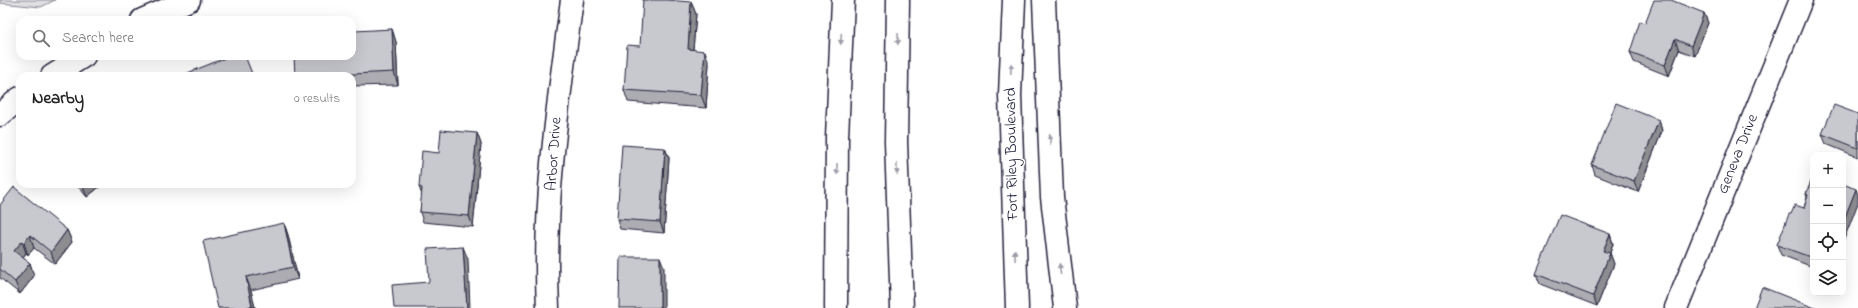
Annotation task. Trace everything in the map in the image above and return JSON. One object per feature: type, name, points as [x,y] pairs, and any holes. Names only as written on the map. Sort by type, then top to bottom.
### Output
[{"type":"main road","points":[[151,16],[189,0]]},
{"type":"main road","name":"Arbor Drive","points":[[548,308],[546,270],[555,120],[572,0]]},
{"type":"main road","points":[[836,308],[837,136],[843,0]]},
{"type":"main road","points":[[898,0],[896,142],[902,308]]},
{"type":"main road","name":"Fort Riley Boulevard","points":[[1014,0],[1010,95],[1017,308]]},
{"type":"main road","points":[[1044,0],[1052,197],[1065,308]]},
{"type":"main road","name":"Geneva Drive","points":[[1676,308],[1800,0]]},
{"type":"main road","points":[[58,72],[78,60]]},
{"type":"main road","points":[[0,115],[16,101]]},
{"type":"shaded area","points":[[0,0],[55,0],[41,7],[0,3]]},
{"type":"building","points":[[643,0],[691,2],[688,49],[705,51],[701,95],[624,90],[627,45],[640,46]]},
{"type":"building","points":[[1654,0],[1671,0],[1704,13],[1691,46],[1675,39],[1665,65],[1630,52],[1640,21],[1645,23]]},
{"type":"building","points":[[392,29],[394,72],[356,74],[356,72],[295,72],[294,60],[356,60],[356,31]]},
{"type":"building","points":[[220,60],[247,60],[251,72],[190,72]]},
{"type":"building","points":[[1616,103],[1659,120],[1634,181],[1592,165]]},
{"type":"building","points":[[1834,105],[1858,114],[1858,148],[1822,134]]},
{"type":"building","points":[[441,130],[477,133],[469,216],[420,212],[422,188],[419,187],[422,151],[439,153]]},
{"type":"building","points":[[622,145],[665,148],[660,222],[617,219]]},
{"type":"building","points":[[1810,184],[1810,257],[1777,245],[1789,214],[1791,214],[1795,205],[1804,208],[1808,195],[1806,194]]},
{"type":"building","points":[[1846,185],[1856,189],[1846,214]]},
{"type":"building","points":[[14,187],[67,230],[51,252],[30,235],[24,243],[22,241],[14,251],[30,263],[15,282],[0,269],[0,205]]},
{"type":"building","points":[[1560,215],[1610,234],[1603,251],[1610,253],[1593,296],[1536,274]]},
{"type":"building","points":[[284,223],[293,267],[246,277],[252,306],[243,308],[218,308],[203,241]]},
{"type":"building","points":[[463,247],[467,308],[394,308],[392,285],[429,282],[427,249]]},
{"type":"building","points":[[620,257],[660,257],[660,308],[619,308]]},
{"type":"building","points":[[1762,287],[1815,308],[1754,308]]}]
